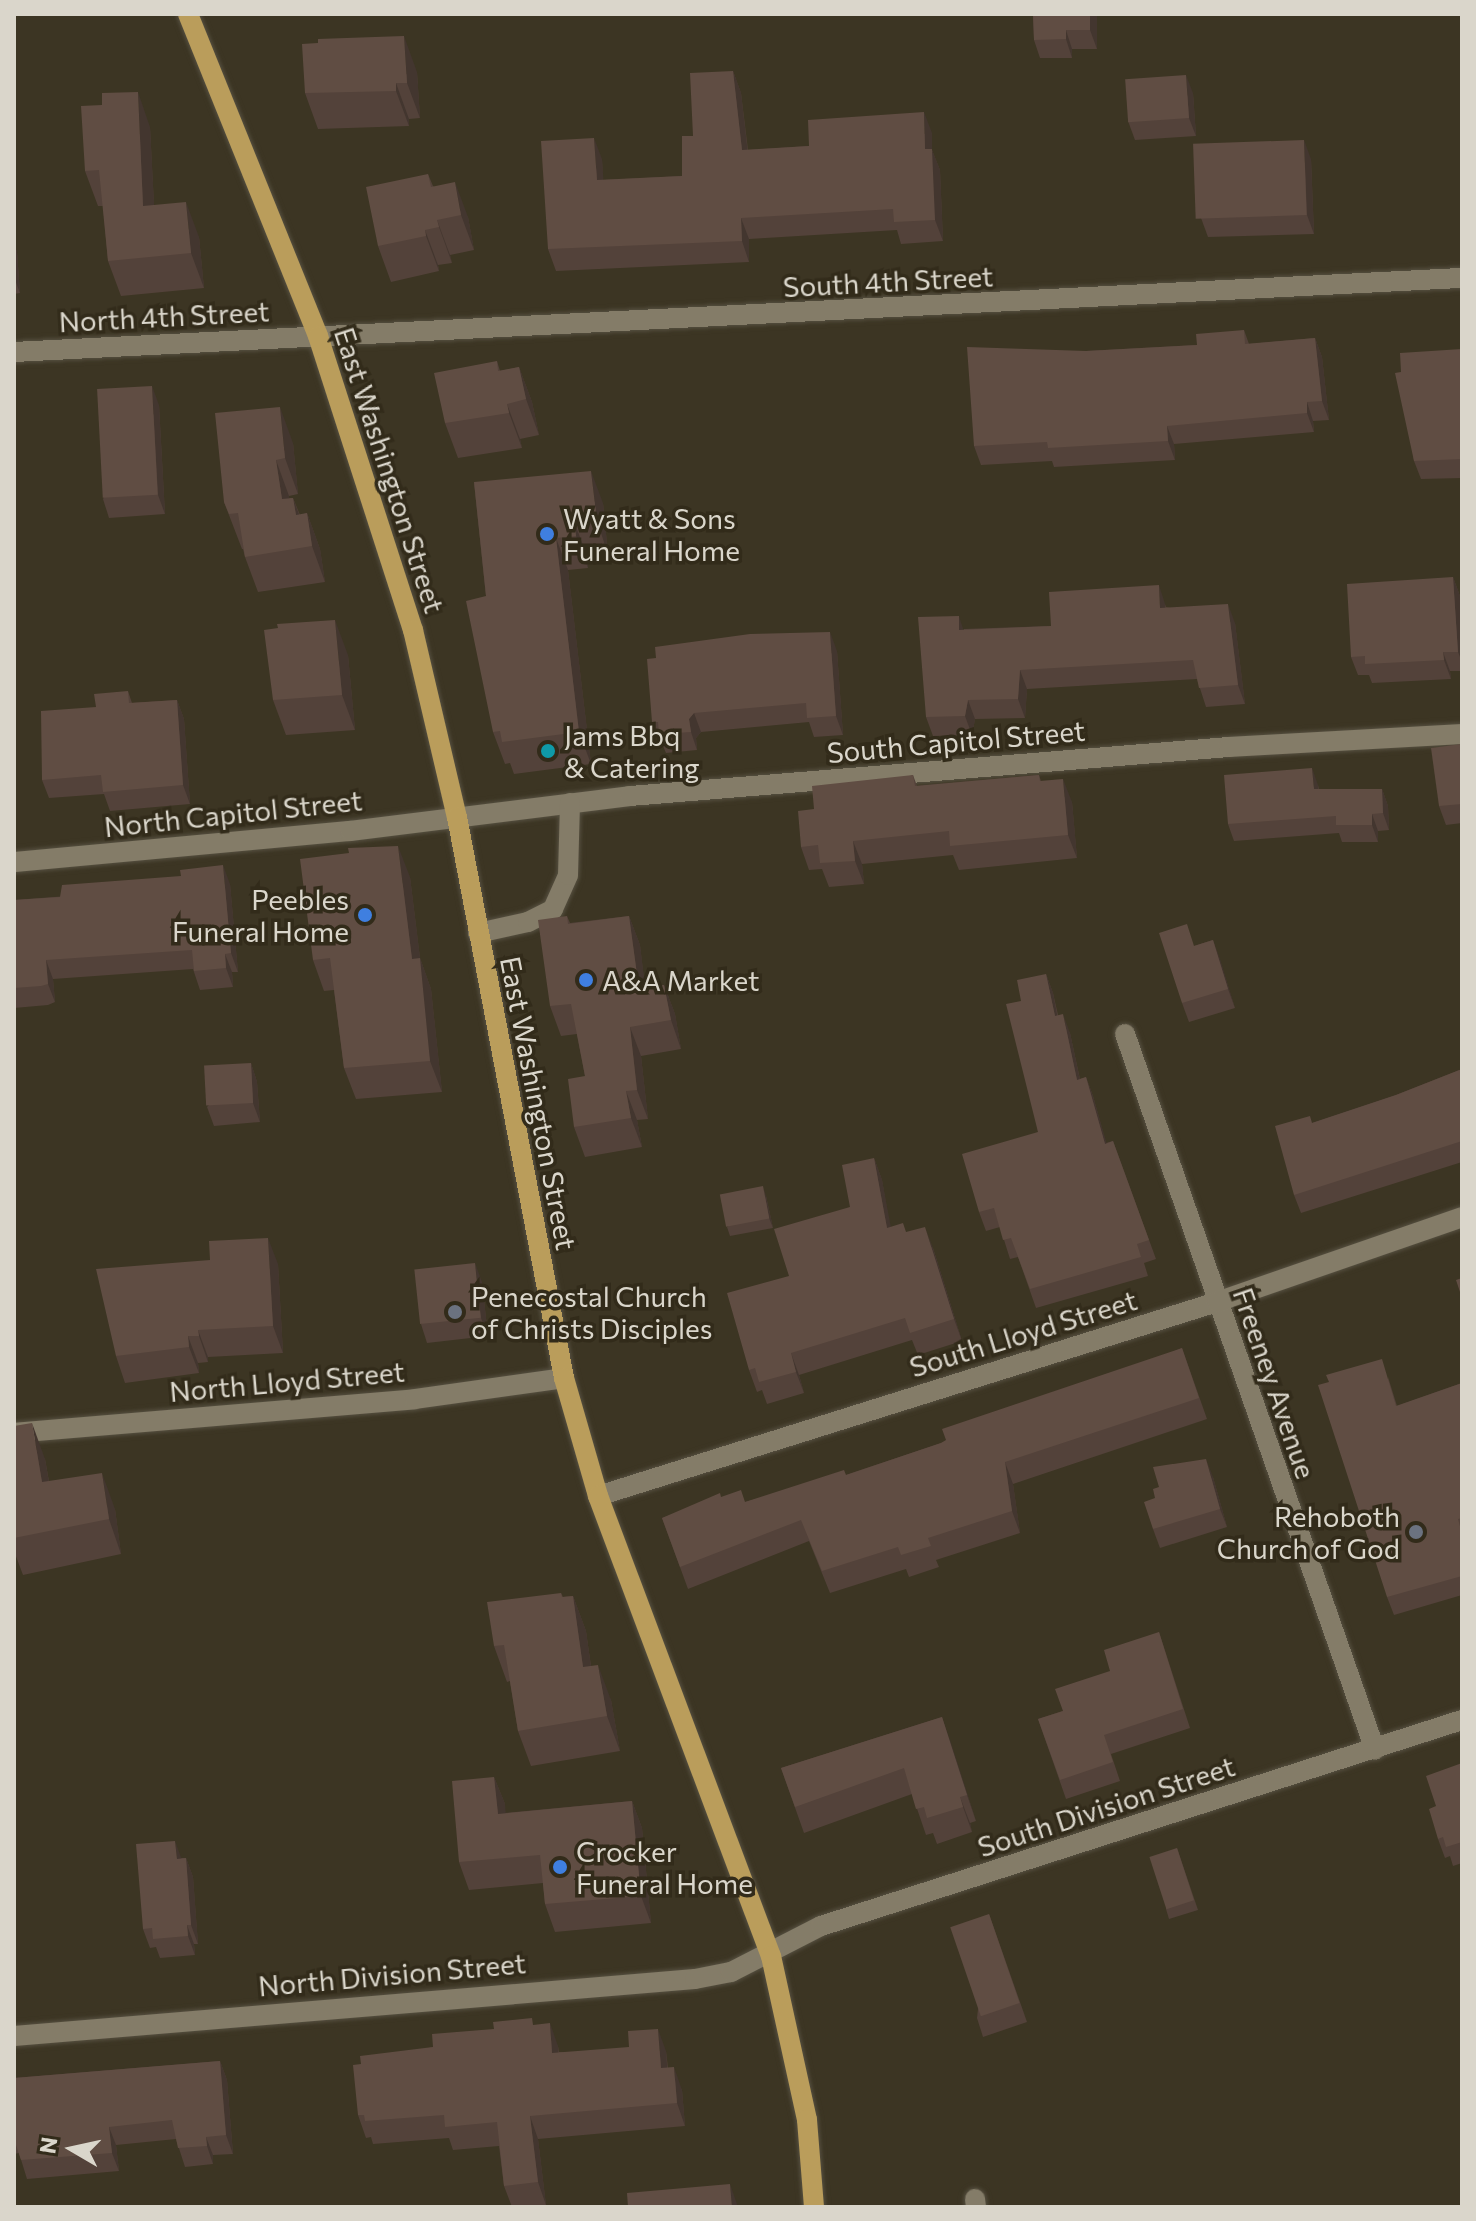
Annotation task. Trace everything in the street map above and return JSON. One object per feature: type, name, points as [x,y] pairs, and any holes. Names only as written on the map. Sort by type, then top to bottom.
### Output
[{"type":"main road","name":"East Washington Street","points":[[188,14],[262,188],[318,336],[413,630],[457,817],[564,1378],[598,1496],[771,1956],[807,2120],[814,2207]]},
{"type":"street","name":"South 4th Street","points":[[318,336],[1462,278]]},
{"type":"street","name":"North 4th Street","points":[[14,352],[318,336]]},
{"type":"street","name":"South Capitol Street","points":[[457,817],[570,803],[1229,747],[1462,734]]},
{"type":"street","points":[[478,933],[528,922],[553,909],[568,875],[570,803]]},
{"type":"street","name":"North Capitol Street","points":[[14,862],[457,817]]},
{"type":"street","name":"Freeney Avenue","points":[[1125,1034],[1375,1750]]},
{"type":"street","name":"South Lloyd Street","points":[[598,1496],[1217,1302],[1462,1217]]},
{"type":"street","name":"North Lloyd Street","points":[[14,1433],[415,1399],[564,1378]]},
{"type":"street","name":"South Division Street","points":[[771,1956],[821,1926],[1462,1720]]},
{"type":"street","name":"North Division Street","points":[[14,2036],[695,1979],[771,1956]]},
{"type":"building","points":[[1033,14],[1090,14],[1090,30],[1066,30],[1066,39],[1034,40]]},
{"type":"building","points":[[404,36],[407,83],[396,83],[396,91],[305,93],[302,44],[318,43],[318,39]]},
{"type":"building","points":[[733,71],[742,150],[809,146],[808,120],[924,112],[925,149],[932,149],[935,220],[894,222],[893,209],[741,218],[742,241],[548,249],[541,141],[594,138],[597,180],[682,176],[682,136],[693,136],[690,73]]},
{"type":"building","points":[[1186,75],[1189,118],[1128,122],[1125,79]]},
{"type":"building","points":[[138,92],[143,206],[186,202],[191,253],[108,261],[99,170],[85,171],[81,106],[102,105],[102,93]]},
{"type":"building","points":[[1304,140],[1307,215],[1196,219],[1193,144]]},
{"type":"building","points":[[428,174],[431,187],[455,182],[461,215],[437,220],[439,227],[425,230],[426,236],[378,246],[366,187]]},
{"type":"building","points":[[1244,330],[1245,344],[1315,338],[1322,401],[1307,402],[1307,413],[1167,426],[1168,441],[1048,448],[1047,442],[974,446],[967,347],[1086,351],[1197,345],[1196,334]]},
{"type":"building","points":[[1462,349],[1462,459],[1414,461],[1395,373],[1401,372],[1400,353]]},
{"type":"building","points":[[497,361],[498,371],[519,367],[526,399],[507,404],[509,413],[445,423],[434,373]]},
{"type":"building","points":[[152,386],[158,495],[103,498],[97,389]]},
{"type":"building","points":[[280,407],[285,458],[276,460],[282,499],[293,498],[296,515],[307,513],[312,546],[245,557],[238,513],[229,514],[224,502],[215,413]]},
{"type":"building","points":[[591,471],[597,521],[575,524],[576,536],[556,538],[579,732],[502,742],[500,731],[493,732],[466,601],[486,596],[474,482]]},
{"type":"building","points":[[1453,577],[1458,652],[1443,652],[1444,660],[1365,664],[1365,656],[1351,657],[1347,584]]},
{"type":"building","points":[[1159,585],[1160,608],[1228,604],[1238,685],[1199,688],[1193,660],[1020,670],[1018,699],[968,700],[965,716],[926,717],[918,617],[959,616],[959,630],[1051,626],[1049,592]]},
{"type":"building","points":[[335,620],[342,695],[273,700],[264,630],[278,628],[277,624]]},
{"type":"building","points":[[830,632],[836,716],[807,718],[806,703],[694,713],[689,719],[691,732],[659,734],[658,722],[652,722],[647,659],[656,658],[655,647],[750,634]]},
{"type":"building","points":[[128,691],[129,703],[177,700],[183,785],[103,792],[101,775],[42,780],[41,711],[96,707],[94,694]]},
{"type":"building","points":[[1462,744],[1462,804],[1439,806],[1431,748]]},
{"type":"building","points":[[1312,768],[1314,789],[1382,789],[1383,813],[1372,814],[1372,825],[1336,825],[1336,816],[1228,824],[1224,775]]},
{"type":"building","points":[[913,775],[915,786],[1039,775],[1040,781],[1063,779],[1068,835],[950,846],[949,831],[853,841],[855,861],[820,863],[818,845],[801,847],[798,811],[814,809],[812,786]]},
{"type":"building","points":[[398,846],[412,959],[420,958],[430,1061],[344,1068],[330,958],[313,960],[300,859],[349,853],[348,848]]},
{"type":"building","points":[[223,865],[231,953],[225,954],[226,968],[194,971],[192,950],[46,960],[48,984],[14,988],[14,900],[60,897],[62,885],[181,876],[180,870]]},
{"type":"building","points":[[567,916],[568,924],[629,916],[639,989],[664,985],[671,1020],[630,1027],[637,1090],[626,1091],[631,1118],[574,1127],[568,1079],[585,1076],[571,1004],[550,1006],[538,920]]},
{"type":"building","points":[[1187,924],[1194,946],[1213,940],[1228,989],[1182,1003],[1159,933]]},
{"type":"building","points":[[1046,974],[1055,1016],[1063,1014],[1077,1080],[1086,1077],[1105,1144],[1113,1141],[1149,1240],[1137,1244],[1141,1257],[1030,1289],[1011,1238],[1003,1240],[994,1208],[979,1212],[962,1154],[1038,1132],[1006,1004],[1021,1001],[1017,980]]},
{"type":"building","points":[[251,1063],[253,1103],[206,1105],[204,1065]]},
{"type":"building","points":[[1462,1069],[1462,1141],[1294,1195],[1275,1126],[1310,1116],[1312,1123]]},
{"type":"building","points":[[874,1158],[887,1228],[903,1223],[906,1232],[925,1227],[954,1319],[910,1333],[905,1318],[791,1353],[796,1372],[759,1382],[755,1368],[749,1370],[727,1293],[789,1276],[774,1229],[850,1207],[842,1165]]},
{"type":"building","points":[[763,1186],[769,1218],[726,1227],[720,1194]]},
{"type":"building","points":[[268,1238],[273,1326],[198,1330],[199,1336],[188,1336],[189,1347],[116,1356],[96,1269],[210,1260],[209,1241]]},
{"type":"building","points":[[475,1263],[481,1318],[420,1324],[414,1269]]},
{"type":"building","points":[[1462,1278],[1462,1298],[1456,1280]]},
{"type":"building","points":[[1182,1348],[1199,1398],[1005,1462],[1012,1511],[928,1538],[931,1546],[901,1555],[898,1547],[822,1571],[801,1520],[680,1567],[662,1518],[720,1493],[721,1497],[741,1490],[745,1502],[844,1470],[846,1475],[941,1443],[946,1440],[942,1429]]},
{"type":"building","points":[[1382,1359],[1396,1406],[1462,1383],[1462,1518],[1458,1519],[1462,1534],[1462,1576],[1387,1597],[1318,1385],[1329,1382],[1326,1375]]},
{"type":"building","points":[[32,1423],[42,1482],[102,1473],[109,1519],[14,1538],[14,1426]]},
{"type":"building","points":[[1206,1459],[1220,1509],[1153,1529],[1144,1502],[1155,1498],[1153,1489],[1159,1487],[1153,1467]]},
{"type":"building","points":[[561,1593],[562,1597],[573,1596],[583,1667],[598,1665],[607,1716],[518,1731],[504,1645],[494,1646],[487,1602]]},
{"type":"building","points":[[1159,1632],[1183,1709],[1104,1735],[1113,1762],[1060,1780],[1038,1719],[1063,1711],[1055,1689],[1110,1671],[1104,1650]]},
{"type":"building","points":[[942,1717],[967,1795],[960,1797],[963,1807],[927,1818],[924,1807],[916,1809],[904,1768],[795,1807],[781,1768]]},
{"type":"building","points":[[1462,1763],[1462,1842],[1446,1847],[1443,1837],[1438,1839],[1429,1809],[1436,1806],[1426,1776]]},
{"type":"building","name":"Crocker Funeral Home","points":[[494,1777],[498,1814],[632,1801],[641,1896],[545,1904],[540,1855],[459,1862],[452,1781]]},
{"type":"building","points":[[175,1841],[177,1859],[186,1858],[191,1925],[187,1925],[188,1936],[153,1939],[152,1928],[143,1929],[136,1844]]},
{"type":"building","points":[[1177,1848],[1194,1900],[1166,1909],[1149,1857]]},
{"type":"building","points":[[989,1914],[1020,2003],[981,2016],[950,1927]]},
{"type":"building","points":[[532,2018],[533,2025],[550,2023],[552,2053],[629,2047],[628,2031],[658,2029],[661,2068],[674,2067],[677,2103],[530,2116],[538,2182],[504,2186],[497,2122],[445,2127],[444,2115],[365,2121],[364,2115],[358,2115],[353,2065],[361,2064],[360,2056],[433,2047],[432,2034],[494,2029],[493,2022]]},
{"type":"building","points":[[220,2061],[226,2135],[206,2137],[207,2146],[178,2148],[172,2120],[109,2127],[112,2153],[21,2160],[14,2139],[14,2078]]},
{"type":"building","points":[[730,2184],[732,2207],[628,2207],[627,2193]]},
{"type":"place","name":"Wyatt & Sons Funeral Home","points":[[547,534]]},
{"type":"place","name":"Jams Bbq & Catering","points":[[548,751]]},
{"type":"place","name":"Peebles Funeral Home","points":[[365,915]]},
{"type":"place","name":"A&A Market","points":[[586,980]]},
{"type":"place","name":"Penecostal Church of Christs Disciples","points":[[455,1312]]},
{"type":"place","name":"Rehoboth Church of God","points":[[1416,1532]]},
{"type":"place","name":"Crocker Funeral Home","points":[[560,1867]]}]
